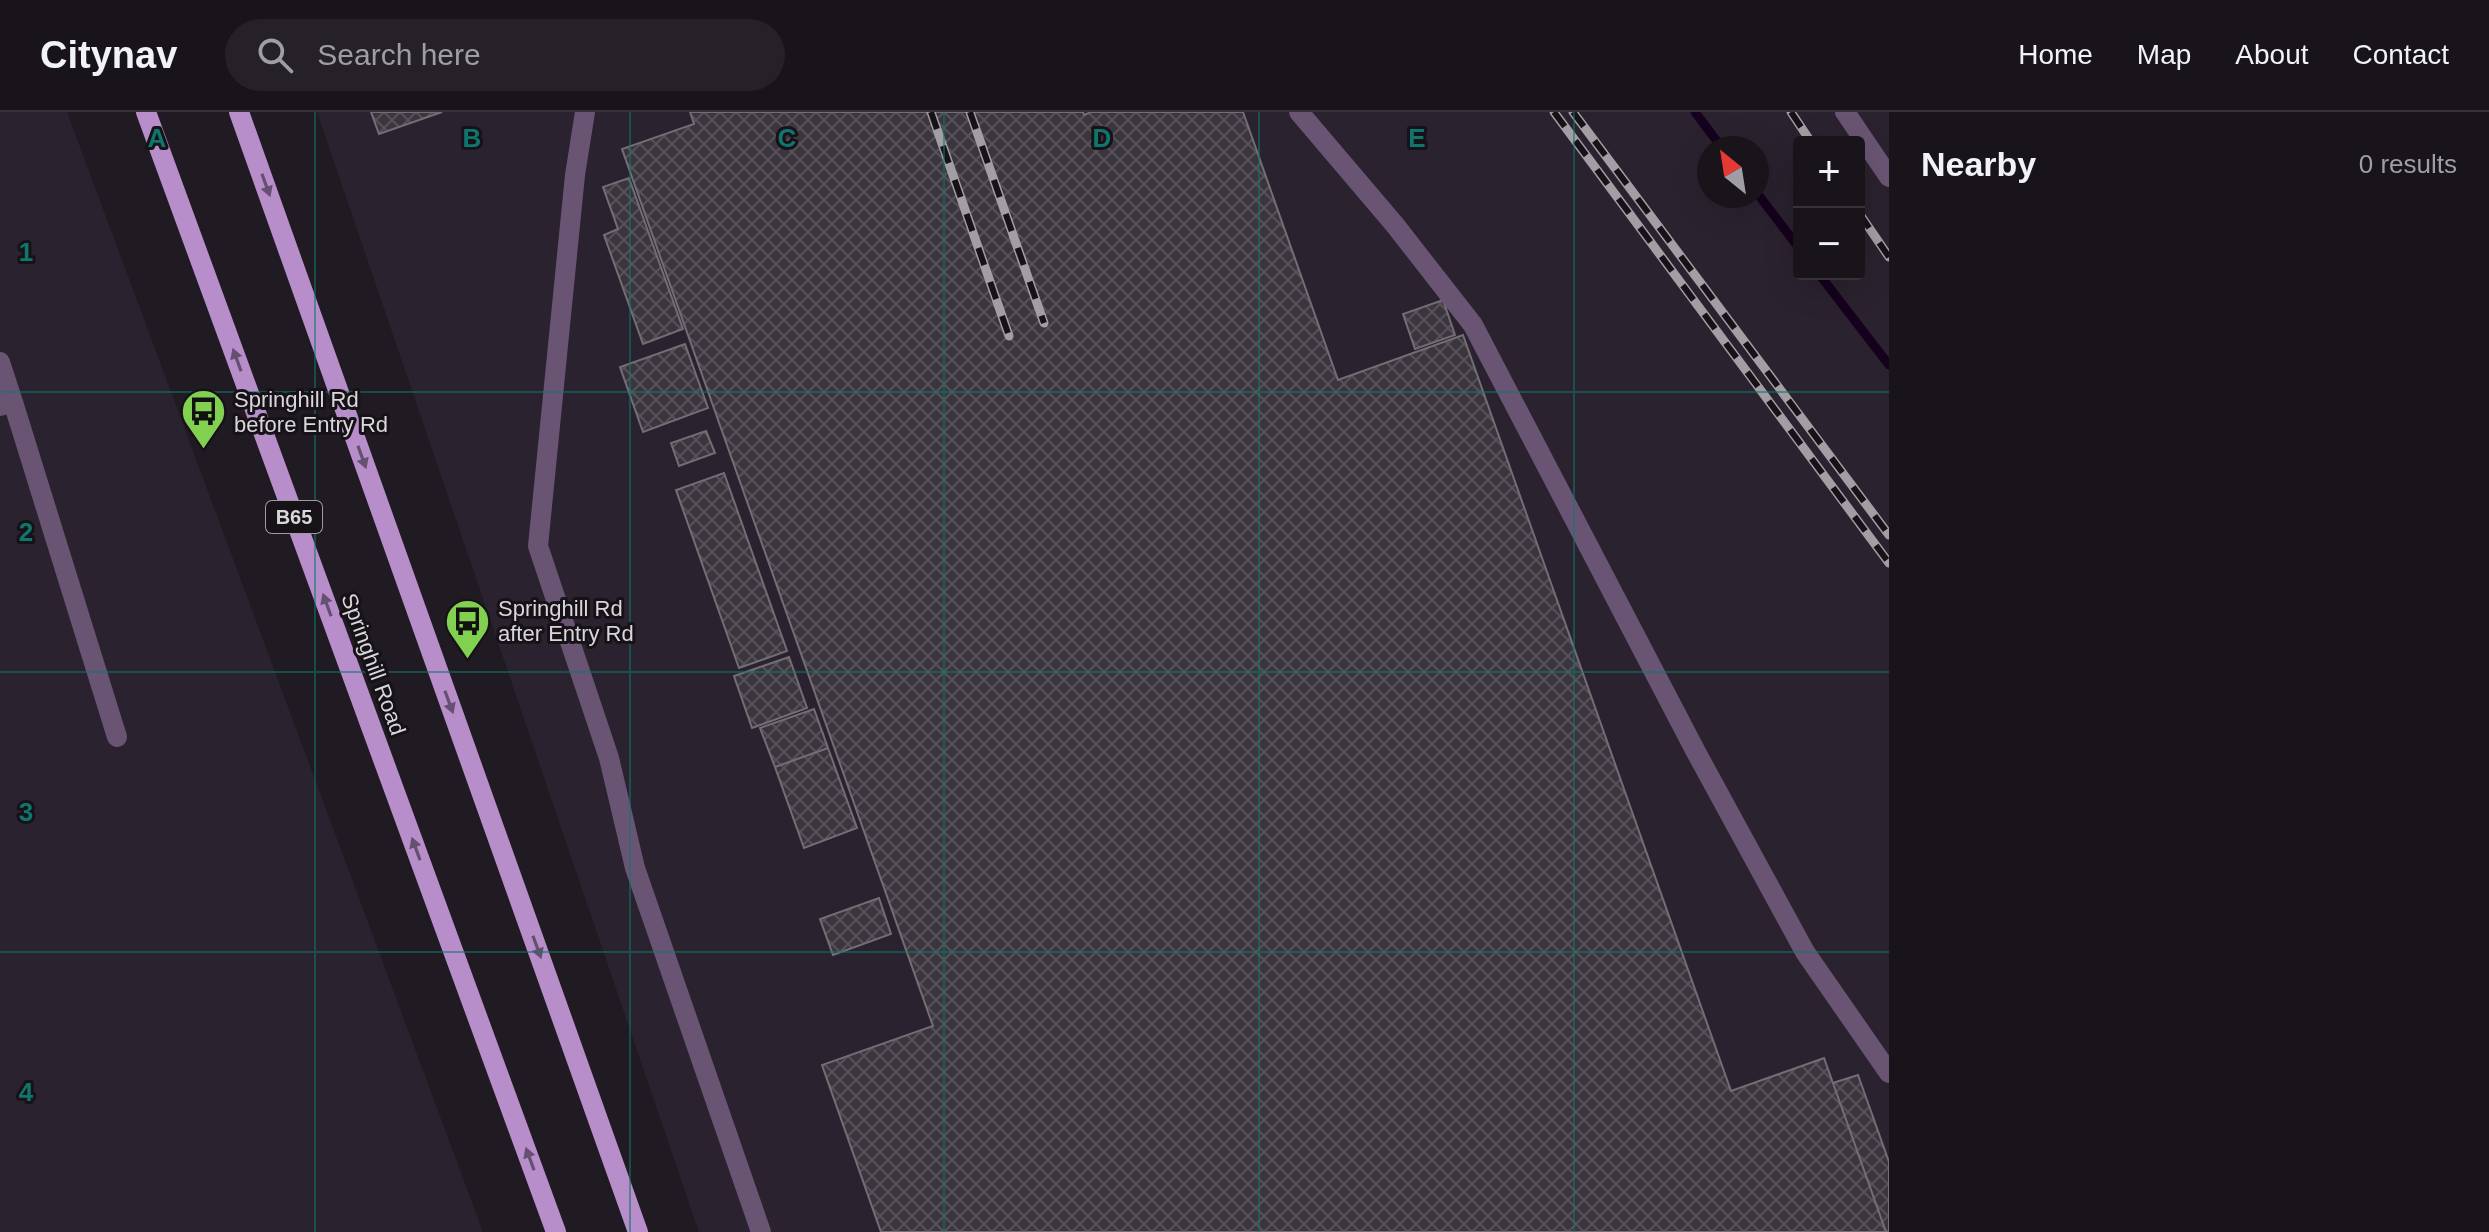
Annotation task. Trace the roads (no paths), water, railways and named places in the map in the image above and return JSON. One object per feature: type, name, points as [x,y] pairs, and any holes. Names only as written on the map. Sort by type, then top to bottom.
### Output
[{"type":"main road","name":"Springhill Road","points":[[146,112],[556,1232]]},
{"type":"main road","points":[[239,112],[638,1232]]},
{"type":"street","points":[[585,112],[575,175],[538,546],[609,758],[635,868],[761,1232]]},
{"type":"street","points":[[1299,112],[1395,225],[1473,325],[1688,738],[1805,952],[1889,1073]]},
{"type":"street","points":[[1845,112],[1889,177]]},
{"type":"street","points":[[0,362],[6,404],[117,737]]},
{"type":"waterway","points":[[1695,112],[1713,136]]},
{"type":"waterway","points":[[1768,208],[1793,240]]},
{"type":"waterway","points":[[1824,280],[1889,365]]},
{"type":"railway","points":[[931,112],[1009,336]]},
{"type":"railway","points":[[970,112],[1044,323]]},
{"type":"railway","points":[[1554,112],[1889,563]]},
{"type":"railway","points":[[1573,112],[1889,535]]},
{"type":"railway","points":[[1791,112],[1807,136]]},
{"type":"railway","points":[[1865,222],[1889,257]]},
{"type":"place","name":"Springhill Rd before Entry Rd","points":[[203,451]]},
{"type":"place","name":"Springhill Rd after Entry Rd","points":[[467,660]]}]
